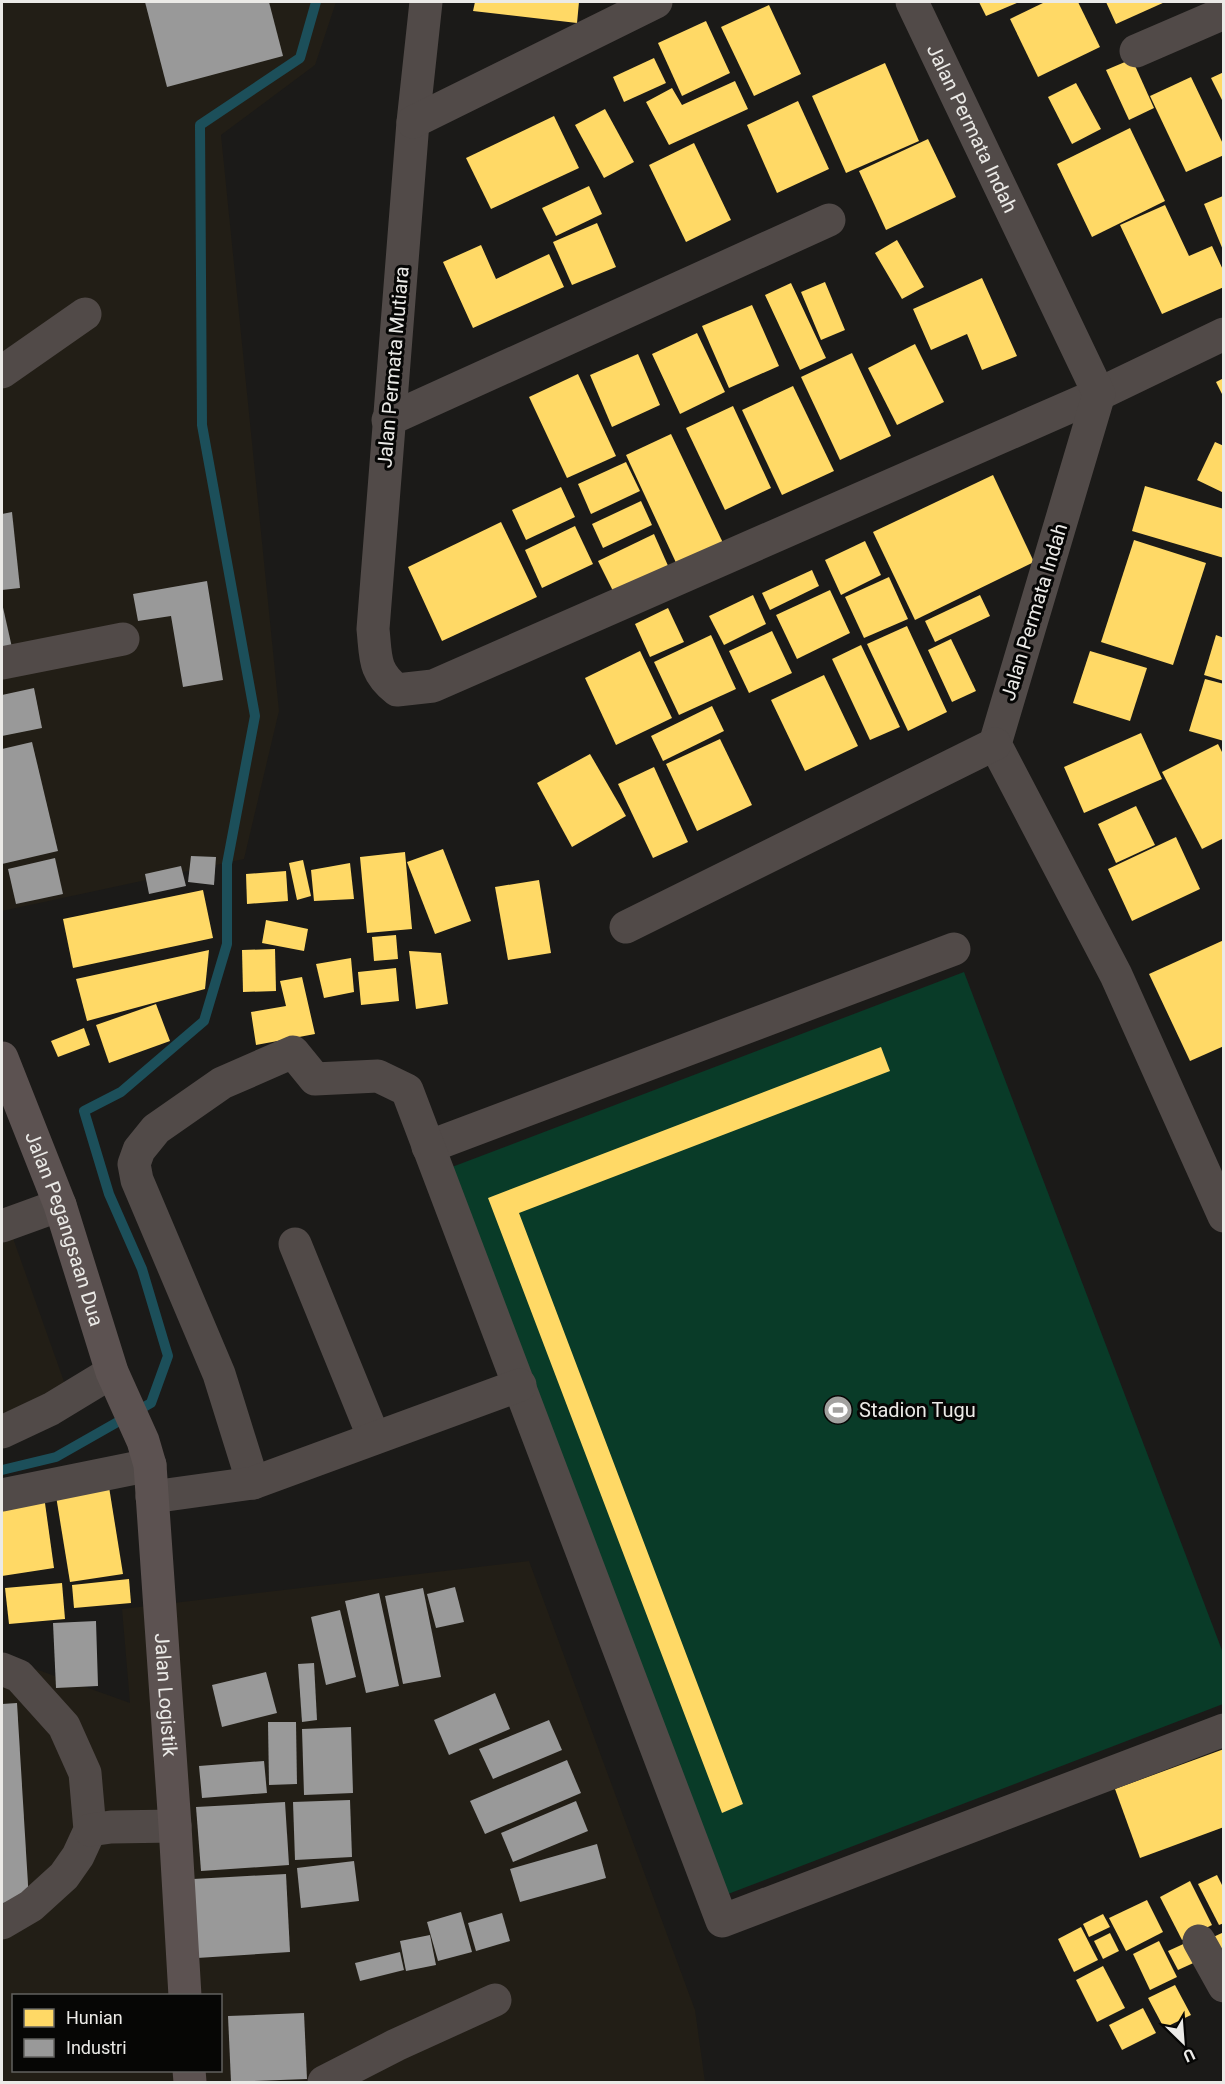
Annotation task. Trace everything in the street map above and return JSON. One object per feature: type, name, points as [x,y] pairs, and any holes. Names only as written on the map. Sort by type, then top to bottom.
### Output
[{"type":"main road","name":"Jalan Pegangsaan Dua","points":[[2,1058],[60,1205],[118,1387]]},
{"type":"main road","name":"Jalan Logistik","points":[[118,1387],[148,1468],[176,1826],[185,1994]]},
{"type":"street","name":"Jalan Permata Mutiara","points":[[426,2],[413,122],[373,629],[378,668],[385,680],[398,690],[432,686],[1099,394]]},
{"type":"street","points":[[413,122],[656,2]]},
{"type":"street","name":"Jalan Permata Indah","points":[[912,2],[1099,394],[995,744]]},
{"type":"street","points":[[1136,51],[1224,11],[1220,2]]},
{"type":"street","points":[[388,420],[829,220]]},
{"type":"street","points":[[2,372],[85,314]]},
{"type":"street","points":[[1099,394],[1224,334]]},
{"type":"street","points":[[2,663],[123,639]]},
{"type":"street","points":[[626,927],[995,744],[1116,975],[1224,1216]]},
{"type":"street","points":[[428,1147],[954,949]]},
{"type":"street","points":[[253,1483],[219,1374],[136,1179],[134,1164],[139,1150],[156,1129],[222,1083],[293,1052],[315,1078],[378,1076],[407,1090],[722,1922],[1224,1730]]},
{"type":"street","points":[[2,1226],[60,1205]]},
{"type":"street","points":[[295,1244],[374,1438]]},
{"type":"street","points":[[2,1495],[148,1468],[253,1483],[520,1385]]},
{"type":"street","points":[[2,1432],[51,1409],[118,1387]]},
{"type":"street","points":[[2,1669],[19,1676],[64,1726],[85,1773],[90,1830],[78,1856],[64,1876],[31,1906],[2,1923]]},
{"type":"street","points":[[90,1830],[111,1827],[176,1826]]},
{"type":"street","points":[[1199,1941],[1224,1986]]},
{"type":"street","points":[[324,2082],[495,2000]]},
{"type":"shaded area","points":[[2,2],[336,2],[315,65],[221,135],[279,711],[244,859],[2,911]]},
{"type":"shaded area","points":[[2,1210],[67,1390],[2,1414]]},
{"type":"shaded area","points":[[529,1561],[695,2010],[705,2082],[2,2082],[2,1657],[130,1703],[122,1609]]},
{"type":"green space","name":"Stadion Tugu","points":[[964,972],[1223,1653],[1223,1704],[728,1894],[452,1167]]},
{"type":"building: Hunian","points":[[475,2],[579,2],[577,23],[473,11]]},
{"type":"building: Hunian","points":[[979,2],[1019,2],[986,16]]},
{"type":"building: Hunian","points":[[1045,2],[1078,2],[1100,47],[1038,77],[1010,19]]},
{"type":"building: Hunian","points":[[1106,2],[1165,2],[1116,24]]},
{"type":"building: Hunian","points":[[769,5],[801,74],[754,96],[721,27]]},
{"type":"building: Hunian","points":[[706,21],[730,73],[682,96],[658,43]]},
{"type":"building: Hunian","points":[[654,58],[666,83],[624,102],[613,77]]},
{"type":"building: Hunian","points":[[1132,59],[1154,108],[1129,120],[1106,70]]},
{"type":"building: Hunian","points":[[885,63],[919,141],[846,173],[812,96]]},
{"type":"building: Hunian","points":[[1224,72],[1224,104],[1211,78]]},
{"type":"building: Hunian","points":[[1191,77],[1224,146],[1224,155],[1186,172],[1150,96]]},
{"type":"building: Hunian","points":[[735,81],[748,109],[669,145],[646,102],[672,88],[682,105]]},
{"type":"building: Hunian","points":[[1076,83],[1101,129],[1072,144],[1048,97]]},
{"type":"building: Hunian","points":[[798,101],[829,169],[777,193],[747,125]]},
{"type":"building: Hunian","points":[[605,109],[634,162],[604,178],[575,125]]},
{"type":"building: Hunian","points":[[554,116],[579,168],[491,209],[466,158]]},
{"type":"building: Hunian","points":[[1130,128],[1165,201],[1092,237],[1057,164]]},
{"type":"building: Hunian","points":[[928,139],[956,197],[886,230],[859,171]]},
{"type":"building: Hunian","points":[[694,143],[731,220],[686,242],[649,165]]},
{"type":"building: Hunian","points":[[589,186],[602,214],[556,236],[542,208]]},
{"type":"building: Hunian","points":[[1223,196],[1223,250],[1204,204]]},
{"type":"building: Hunian","points":[[1165,205],[1189,256],[1212,246],[1224,272],[1224,287],[1162,314],[1120,225]]},
{"type":"building: Hunian","points":[[597,223],[616,267],[572,285],[553,242]]},
{"type":"building: Hunian","points":[[897,240],[924,287],[902,299],[875,253]]},
{"type":"building: Hunian","points":[[481,245],[496,279],[549,254],[564,287],[473,328],[443,262]]},
{"type":"building: Hunian","points":[[982,278],[1017,356],[982,370],[967,334],[931,350],[913,309]]},
{"type":"building: Hunian","points":[[825,282],[845,330],[821,340],[801,292]]},
{"type":"building: Hunian","points":[[791,283],[826,358],[800,370],[765,295]]},
{"type":"building: Hunian","points":[[752,305],[779,366],[729,388],[702,326]]},
{"type":"building: Hunian","points":[[697,333],[725,392],[680,414],[652,354]]},
{"type":"building: Hunian","points":[[915,344],[944,402],[897,425],[868,368]]},
{"type":"building: Hunian","points":[[852,353],[891,436],[840,460],[801,377]]},
{"type":"building: Hunian","points":[[638,354],[660,405],[612,427],[590,375]]},
{"type":"building: Hunian","points":[[578,374],[616,456],[567,478],[529,397]]},
{"type":"building: Hunian","points":[[1224,378],[1224,398],[1216,382]]},
{"type":"building: Hunian","points":[[793,386],[834,471],[782,495],[742,410]]},
{"type":"building: Hunian","points":[[733,406],[771,488],[725,510],[686,428]]},
{"type":"building: Hunian","points":[[671,434],[724,545],[678,567],[626,455]]},
{"type":"building: Hunian","points":[[1215,442],[1224,446],[1224,493],[1197,480]]},
{"type":"building: Hunian","points":[[626,462],[640,491],[591,514],[578,484]]},
{"type":"building: Hunian","points":[[993,475],[1034,562],[915,620],[873,532]]},
{"type":"building: Hunian","points":[[1145,486],[1224,509],[1224,558],[1132,531]]},
{"type":"building: Hunian","points":[[561,487],[575,517],[526,540],[512,510]]},
{"type":"building: Hunian","points":[[641,501],[652,525],[603,548],[592,524]]},
{"type":"building: Hunian","points":[[501,522],[537,597],[442,641],[408,567]]},
{"type":"building: Hunian","points":[[575,526],[593,564],[542,588],[525,550]]},
{"type":"building: Hunian","points":[[654,534],[669,568],[614,593],[598,561]]},
{"type":"building: Hunian","points":[[1134,540],[1206,563],[1173,665],[1101,642]]},
{"type":"building: Hunian","points":[[865,541],[881,575],[841,595],[825,560]]},
{"type":"building: Hunian","points":[[812,570],[819,586],[770,610],[762,593]]},
{"type":"building: Hunian","points":[[889,577],[908,619],[864,638],[845,597]]},
{"type":"building: Hunian","points":[[830,590],[850,633],[797,659],[776,615]]},
{"type":"building: Hunian","points":[[753,595],[766,624],[724,645],[709,616]]},
{"type":"building: Hunian","points":[[980,595],[990,616],[935,642],[925,621]]},
{"type":"building: Hunian","points":[[668,608],[684,642],[650,657],[635,624]]},
{"type":"building: Hunian","points":[[907,626],[947,712],[908,731],[867,644]]},
{"type":"building: Hunian","points":[[772,631],[792,673],[749,693],[729,651]]},
{"type":"building: Hunian","points":[[711,635],[736,689],[679,715],[654,662]]},
{"type":"building: Hunian","points":[[1216,635],[1224,638],[1224,681],[1204,675]]},
{"type":"building: Hunian","points":[[951,639],[976,691],[952,702],[928,650]]},
{"type":"building: Hunian","points":[[861,645],[900,727],[870,740],[832,659]]},
{"type":"building: Hunian","points":[[640,651],[672,718],[616,745],[585,678]]},
{"type":"building: Hunian","points":[[1090,651],[1147,668],[1130,721],[1073,703]]},
{"type":"building: Hunian","points":[[824,675],[858,746],[805,771],[771,700]]},
{"type":"building: Hunian","points":[[1205,679],[1224,684],[1224,741],[1189,731]]},
{"type":"building: Hunian","points":[[712,706],[724,731],[663,761],[651,736]]},
{"type":"building: Hunian","points":[[1141,733],[1162,779],[1084,813],[1064,767]]},
{"type":"building: Hunian","points":[[720,739],[752,805],[697,831],[666,764]]},
{"type":"building: Hunian","points":[[1218,744],[1224,756],[1224,838],[1202,849],[1162,772]]},
{"type":"building: Hunian","points":[[590,754],[626,816],[572,847],[537,783]]},
{"type":"building: Hunian","points":[[654,767],[688,842],[653,858],[618,784]]},
{"type":"building: Hunian","points":[[1136,806],[1155,845],[1116,863],[1098,824]]},
{"type":"building: Hunian","points":[[1176,837],[1200,889],[1132,921],[1108,869]]},
{"type":"building: Hunian","points":[[443,849],[471,921],[435,934],[407,862]]},
{"type":"building: Hunian","points":[[405,852],[412,929],[367,933],[360,857]]},
{"type":"building: Hunian","points":[[303,860],[311,896],[297,900],[289,863]]},
{"type":"building: Hunian","points":[[350,863],[354,899],[314,901],[311,870]]},
{"type":"building: Hunian","points":[[286,871],[288,901],[247,904],[246,874]]},
{"type":"building: Hunian","points":[[539,880],[551,953],[508,960],[495,887]]},
{"type":"building: Hunian","points":[[203,890],[213,938],[73,968],[63,919]]},
{"type":"building: Hunian","points":[[266,920],[308,929],[304,951],[262,943]]},
{"type":"building: Hunian","points":[[396,935],[398,959],[374,961],[372,937]]},
{"type":"building: Hunian","points":[[1224,940],[1224,1046],[1190,1061],[1149,974]]},
{"type":"building: Hunian","points":[[275,949],[276,991],[243,992],[242,950]]},
{"type":"building: Hunian","points":[[209,950],[205,989],[87,1021],[76,979]]},
{"type":"building: Hunian","points":[[409,951],[441,953],[448,1004],[416,1009]]},
{"type":"building: Hunian","points":[[351,958],[354,992],[324,998],[316,964]]},
{"type":"building: Hunian","points":[[396,968],[399,1001],[361,1005],[358,972]]},
{"type":"building: Hunian","points":[[302,977],[315,1034],[256,1045],[251,1012],[286,1006],[280,981]]},
{"type":"building: Hunian","points":[[156,1004],[170,1041],[109,1063],[96,1025]]},
{"type":"building: Hunian","points":[[84,1028],[90,1045],[58,1057],[51,1041]]},
{"type":"building: Hunian","points":[[881,1047],[890,1071],[519,1213],[743,1804],[722,1813],[488,1198]]},
{"type":"building: Hunian","points":[[109,1487],[123,1574],[70,1582],[56,1496]]},
{"type":"building: Hunian","points":[[44,1496],[54,1568],[2,1576],[2,1502]]},
{"type":"building: Hunian","points":[[129,1579],[131,1603],[74,1608],[72,1585]]},
{"type":"building: Hunian","points":[[62,1583],[65,1619],[9,1624],[5,1588]]},
{"type":"building: Hunian","points":[[1224,1749],[1224,1827],[1140,1858],[1115,1789]]},
{"type":"building: Hunian","points":[[1217,1875],[1224,1889],[1224,1923],[1219,1925],[1198,1884]]},
{"type":"building: Hunian","points":[[1190,1881],[1212,1925],[1182,1940],[1160,1897]]},
{"type":"building: Hunian","points":[[1147,1900],[1163,1932],[1126,1951],[1109,1918]]},
{"type":"building: Hunian","points":[[1103,1914],[1110,1927],[1089,1937],[1083,1924]]},
{"type":"building: Hunian","points":[[1081,1927],[1098,1960],[1074,1972],[1058,1939]]},
{"type":"building: Hunian","points":[[1224,1932],[1224,1963],[1209,1939]]},
{"type":"building: Hunian","points":[[1110,1933],[1119,1951],[1103,1959],[1094,1941]]},
{"type":"building: Hunian","points":[[1159,1941],[1177,1977],[1150,1990],[1133,1954]]},
{"type":"building: Hunian","points":[[1190,1941],[1200,1960],[1178,1970],[1168,1951]]},
{"type":"building: Hunian","points":[[1103,1966],[1125,2008],[1097,2022],[1076,1980]]},
{"type":"building: Hunian","points":[[1175,1985],[1191,2015],[1164,2028],[1148,1998]]},
{"type":"building: Hunian","points":[[1143,2008],[1156,2033],[1122,2050],[1109,2025]]},
{"type":"building: Industri","points":[[145,2],[269,2],[283,56],[167,87]]},
{"type":"building: Industri","points":[[12,512],[20,588],[2,590],[2,514]]},
{"type":"building: Industri","points":[[207,581],[223,680],[183,687],[171,616],[138,621],[133,594]]},
{"type":"building: Industri","points":[[2,603],[13,652],[2,655]]},
{"type":"building: Industri","points":[[34,688],[42,728],[2,736],[2,695]]},
{"type":"building: Industri","points":[[32,742],[58,851],[2,864],[2,749]]},
{"type":"building: Industri","points":[[191,856],[216,857],[214,885],[188,882]]},
{"type":"building: Industri","points":[[55,858],[63,894],[16,904],[8,869]]},
{"type":"building: Industri","points":[[181,866],[186,886],[149,894],[145,874]]},
{"type":"building: Industri","points":[[455,1587],[464,1622],[436,1628],[427,1594]]},
{"type":"building: Industri","points":[[423,1588],[441,1677],[403,1684],[385,1596]]},
{"type":"building: Industri","points":[[379,1593],[399,1686],[366,1693],[345,1601]]},
{"type":"building: Industri","points":[[340,1610],[356,1677],[326,1685],[311,1617]]},
{"type":"building: Industri","points":[[96,1621],[98,1686],[56,1688],[53,1623]]},
{"type":"building: Industri","points":[[314,1663],[317,1720],[302,1722],[298,1664]]},
{"type":"building: Industri","points":[[266,1672],[277,1713],[222,1727],[212,1685]]},
{"type":"building: Industri","points":[[495,1693],[510,1729],[449,1755],[434,1720]]},
{"type":"building: Industri","points":[[17,1703],[29,1901],[2,1903],[2,1704]]},
{"type":"building: Industri","points":[[549,1720],[562,1750],[493,1779],[479,1749]]},
{"type":"building: Industri","points":[[268,1722],[296,1722],[297,1784],[269,1785]]},
{"type":"building: Industri","points":[[351,1727],[353,1793],[304,1795],[302,1729]]},
{"type":"building: Industri","points":[[567,1760],[581,1793],[485,1834],[470,1801]]},
{"type":"building: Industri","points":[[264,1761],[267,1793],[202,1798],[199,1766]]},
{"type":"building: Industri","points":[[350,1800],[352,1857],[295,1860],[293,1802]]},
{"type":"building: Industri","points":[[576,1801],[588,1831],[513,1862],[501,1833]]},
{"type":"building: Industri","points":[[285,1802],[289,1865],[201,1871],[196,1807]]},
{"type":"building: Industri","points":[[597,1844],[606,1878],[520,1902],[510,1869]]},
{"type":"building: Industri","points":[[354,1861],[359,1901],[301,1908],[297,1868]]},
{"type":"building: Industri","points":[[286,1874],[290,1952],[197,1958],[193,1879]]},
{"type":"building: Industri","points":[[461,1912],[472,1952],[438,1961],[427,1922]]},
{"type":"building: Industri","points":[[502,1913],[510,1941],[476,1951],[468,1923]]},
{"type":"building: Industri","points":[[430,1935],[436,1965],[406,1971],[400,1941]]},
{"type":"building: Industri","points":[[400,1952],[404,1970],[360,1981],[355,1963]]},
{"type":"building: Industri","points":[[304,2013],[307,2079],[231,2082],[228,2016]]},
{"type":"waterway","points":[[2,1470],[56,1457],[151,1403],[168,1356],[142,1269],[109,1194],[84,1111],[121,1092],[204,1021],[227,944],[227,864],[255,716],[202,425],[200,125],[300,58],[316,2]]},
{"type":"place","name":"Stadion Tugu","points":[[838,1410]]}]
